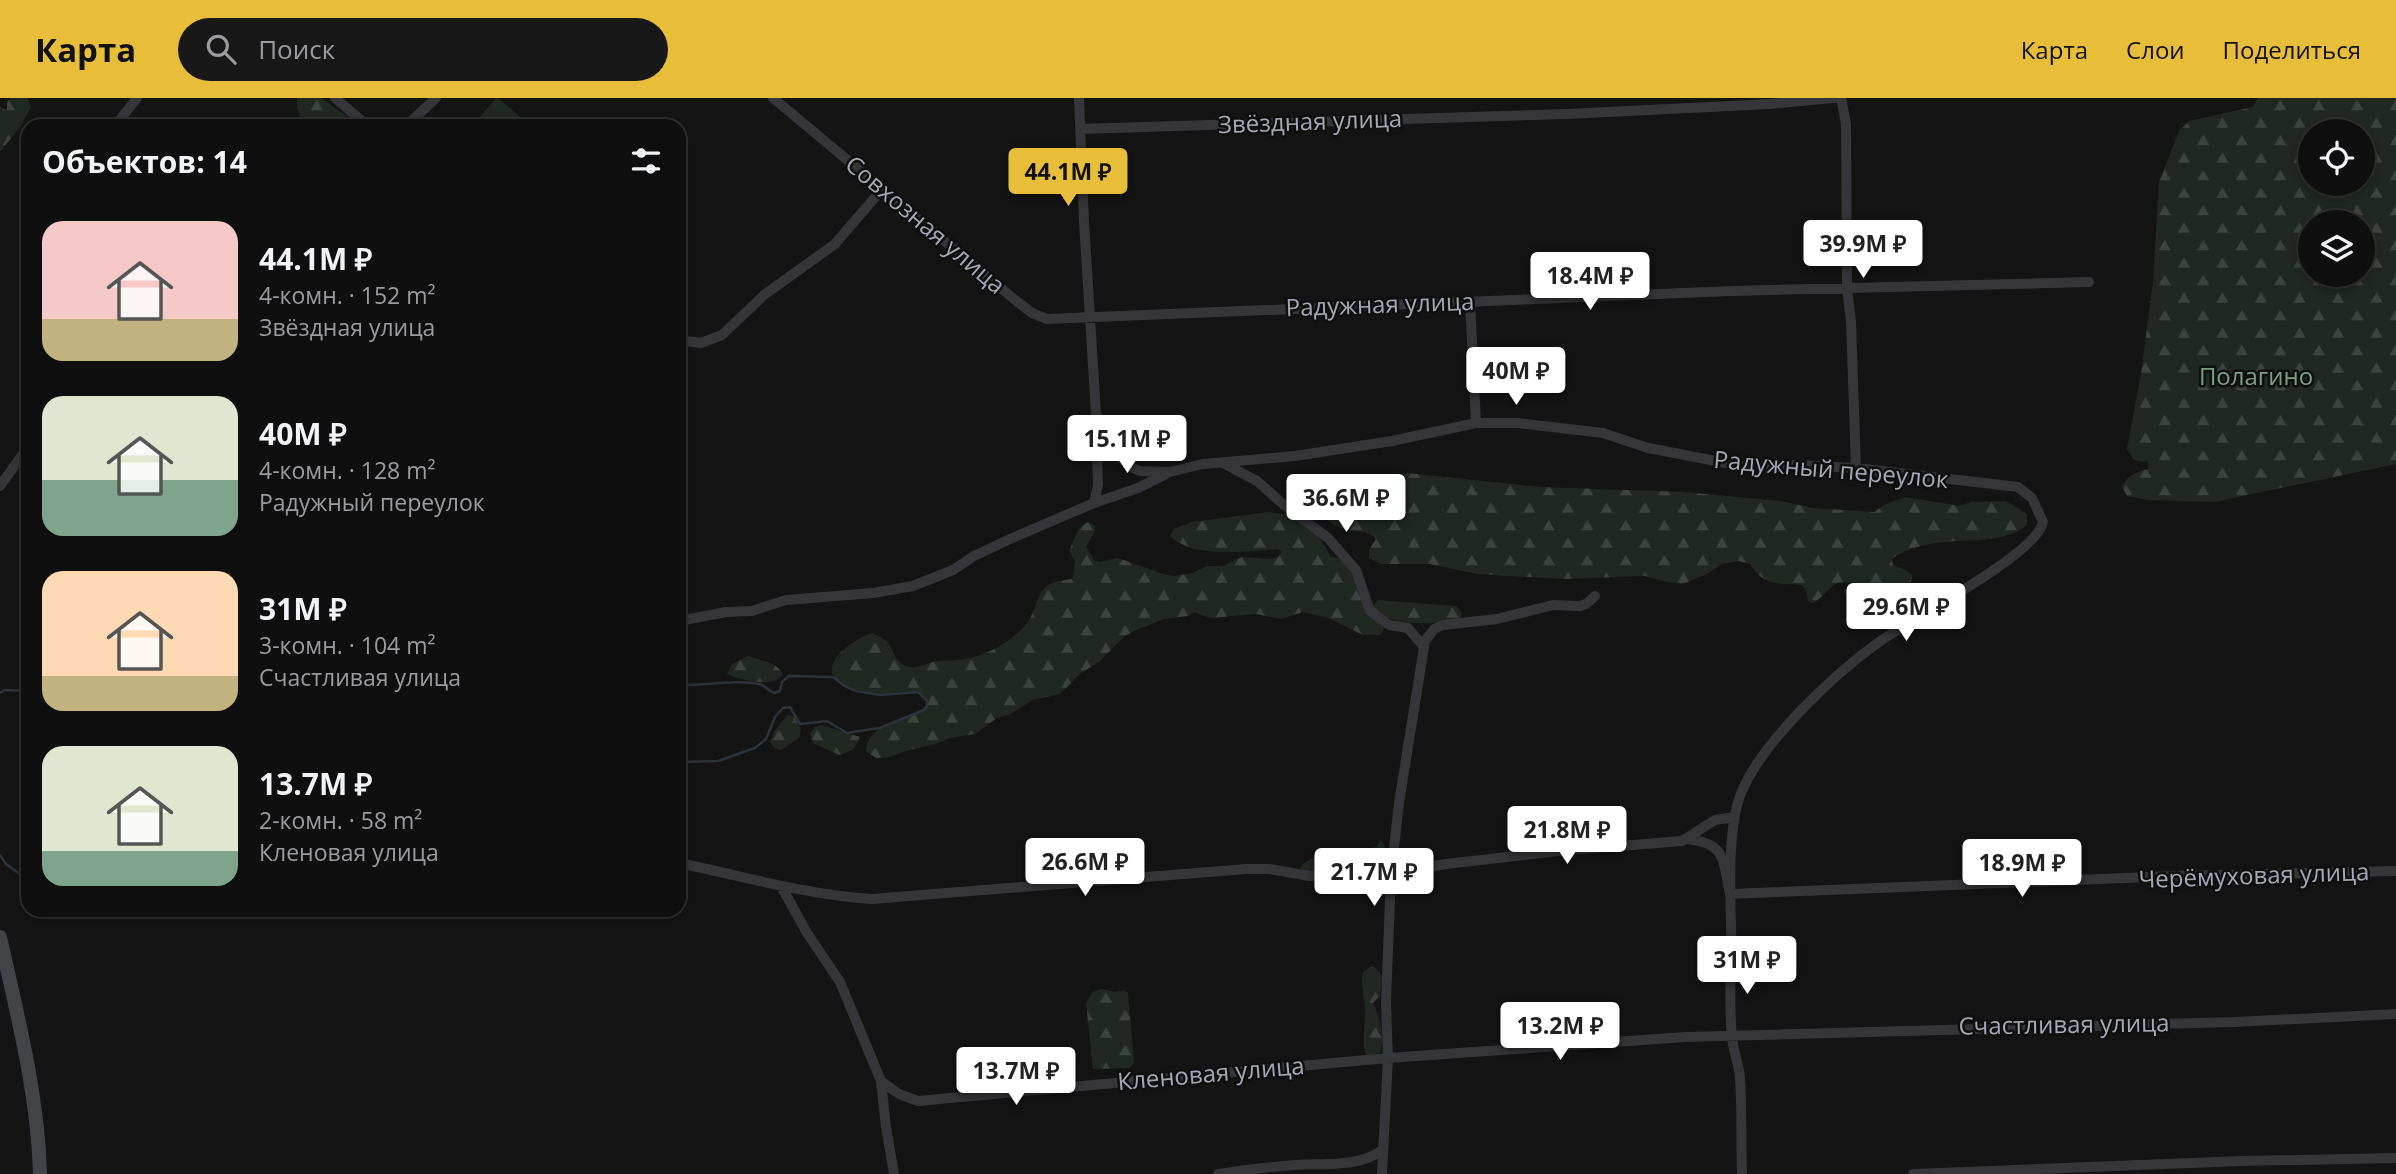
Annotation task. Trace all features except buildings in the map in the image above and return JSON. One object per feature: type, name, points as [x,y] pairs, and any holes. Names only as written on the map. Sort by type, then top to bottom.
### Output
[{"type":"street","points":[[120,119],[137,98]]},
{"type":"street","points":[[334,98],[360,119]]},
{"type":"street","points":[[413,119],[436,98]]},
{"type":"street","name":"Совхозная улица","points":[[773,98],[1032,313],[1056,320],[1090,316]]},
{"type":"street","name":"Радужный переулок","points":[[1079,98],[1096,415],[1109,443],[1123,462],[1140,471],[1169,472],[1221,462],[1295,456],[1392,441],[1476,423],[1518,423],[1603,432],[1648,448],[1746,467],[1793,465],[1856,468],[2018,487],[2029,494],[2043,522],[2033,541],[1997,569],[1879,642],[1832,680],[1780,735],[1761,760],[1740,796],[1734,817]]},
{"type":"street","name":"Звёздная улица","points":[[1080,128],[1567,114],[1770,104],[1834,98]]},
{"type":"street","points":[[1841,98],[1846,124],[1847,289],[1851,321],[1856,468]]},
{"type":"street","points":[[686,341],[701,342],[722,335],[773,288],[835,244],[883,188]]},
{"type":"street","name":"Радужная улица","points":[[1090,316],[1732,291],[2089,282]]},
{"type":"street","points":[[1470,301],[1476,423]]},
{"type":"street","points":[[1094,503],[1098,485],[1096,415]]},
{"type":"street","points":[[0,486],[21,457]]},
{"type":"street","points":[[1221,462],[1257,481],[1328,538],[1356,570],[1370,611],[1389,625],[1405,626],[1412,630],[1423,646]]},
{"type":"street","points":[[686,620],[726,612],[752,611],[786,600],[873,593],[913,586],[946,573],[1010,539],[1094,503],[1138,488],[1169,472]]},
{"type":"street","points":[[1382,1174],[1388,1058],[1386,1002],[1391,874],[1423,646],[1430,632],[1443,625],[1497,619],[1553,605],[1580,606],[1595,596]]},
{"type":"street","points":[[1686,839],[1715,820],[1734,817],[1730,894],[1732,1036],[1740,1077],[1742,1174]]},
{"type":"street","points":[[686,865],[781,886],[872,899],[1246,869],[1323,877],[1391,874],[1446,864],[1686,839],[1708,842],[1717,849],[1730,894]]},
{"type":"street","name":"Черёмуховая улица","points":[[1730,894],[2174,876],[2396,871]]},
{"type":"street","points":[[781,886],[807,933],[840,982],[881,1081],[894,1174]]},
{"type":"street","points":[[0,937],[29,1077],[38,1131],[40,1174]]},
{"type":"street","name":"Счастливая улица","points":[[1388,1058],[1685,1037],[2235,1022],[2396,1014]]},
{"type":"street","name":"Кленовая улица","points":[[881,1081],[899,1094],[918,1101],[1388,1058]]},
{"type":"street","points":[[1218,1174],[1249,1169],[1355,1162],[1372,1157],[1382,1150]]},
{"type":"street","points":[[891,1158],[904,1174]]},
{"type":"street","points":[[1913,1174],[2241,1161],[2396,1158]]},
{"type":"green space","points":[[11,98],[27,98],[31,107],[25,119],[21,119],[21,126],[0,152],[0,106],[7,109],[7,102]]},
{"type":"green space","points":[[297,98],[321,98],[351,119],[302,119],[297,109]]},
{"type":"green space","points":[[498,98],[523,119],[478,119]]},
{"type":"green space","name":"Полагино","points":[[2258,98],[2396,98],[2396,464],[2214,502],[2147,500],[2127,496],[2122,487],[2129,477],[2148,469],[2148,462],[2134,460],[2127,449],[2141,374],[2153,281],[2159,182],[2179,131],[2189,121],[2253,107]]},
{"type":"green space","points":[[1407,473],[1540,487],[1684,492],[1781,501],[1813,508],[1874,512],[1905,497],[1960,506],[1971,502],[2006,501],[2027,514],[2027,525],[1997,538],[1945,542],[1909,550],[1892,559],[1893,565],[1912,575],[1911,582],[1888,588],[1873,604],[1852,605],[1844,593],[1851,583],[1834,585],[1813,603],[1808,601],[1802,585],[1779,584],[1766,580],[1750,564],[1739,561],[1722,564],[1683,584],[1645,576],[1562,579],[1477,574],[1430,564],[1381,564],[1369,558],[1369,550],[1376,539],[1373,536],[1332,524],[1318,510],[1315,491],[1348,482]]},
{"type":"green space","points":[[1269,512],[1290,515],[1319,537],[1331,557],[1347,563],[1356,578],[1367,613],[1384,628],[1381,635],[1363,635],[1328,618],[1303,612],[1281,619],[1256,614],[1211,618],[1194,612],[1188,616],[1164,619],[1125,636],[1060,694],[1032,700],[1011,714],[997,718],[975,734],[950,738],[885,758],[876,758],[866,751],[868,742],[880,729],[924,710],[927,701],[914,691],[871,693],[841,684],[833,676],[835,659],[862,637],[873,633],[883,638],[900,662],[910,667],[976,656],[1018,633],[1028,622],[1046,587],[1073,578],[1075,561],[1069,551],[1079,528],[1088,522],[1095,526],[1086,547],[1094,560],[1099,562],[1118,558],[1176,576],[1207,566],[1222,566],[1242,557],[1278,557],[1282,552],[1278,549],[1206,551],[1180,543],[1170,536],[1174,529],[1192,522]]},
{"type":"green space","points":[[1378,600],[1456,606],[1462,613],[1461,618],[1456,621],[1404,622],[1393,620],[1374,610],[1373,605]]},
{"type":"green space","points":[[748,656],[772,664],[783,674],[779,679],[765,682],[748,681],[727,674],[732,664]]},
{"type":"green space","points":[[787,715],[794,716],[801,729],[799,738],[781,750],[774,748],[770,742]]},
{"type":"green space","points":[[821,725],[860,737],[853,750],[839,755],[813,743],[810,734],[815,727]]},
{"type":"green space","points":[[1381,840],[1388,853],[1388,867],[1380,870],[1365,872],[1326,869],[1303,872],[1300,868],[1318,857],[1377,847]]},
{"type":"green space","points":[[1371,967],[1376,968],[1382,976],[1380,996],[1373,1003],[1380,1021],[1382,1040],[1380,1052],[1369,1056],[1364,1048],[1362,981],[1363,972]]},
{"type":"green space","points":[[1101,989],[1115,992],[1124,990],[1128,993],[1134,1063],[1129,1068],[1093,1069],[1086,1003],[1093,992]]},
{"type":"waterway","points":[[686,685],[750,683],[760,684],[774,693],[780,691],[782,682],[789,676],[833,677],[856,691],[880,695],[918,692],[927,701],[924,710],[880,728],[847,733],[827,721],[800,724],[790,707],[783,708],[775,717],[766,739],[755,748],[718,761],[686,762]]},
{"type":"waterway","points":[[0,693],[4,690],[21,691]]},
{"type":"waterway","points":[[0,855],[6,864],[21,875]]}]
